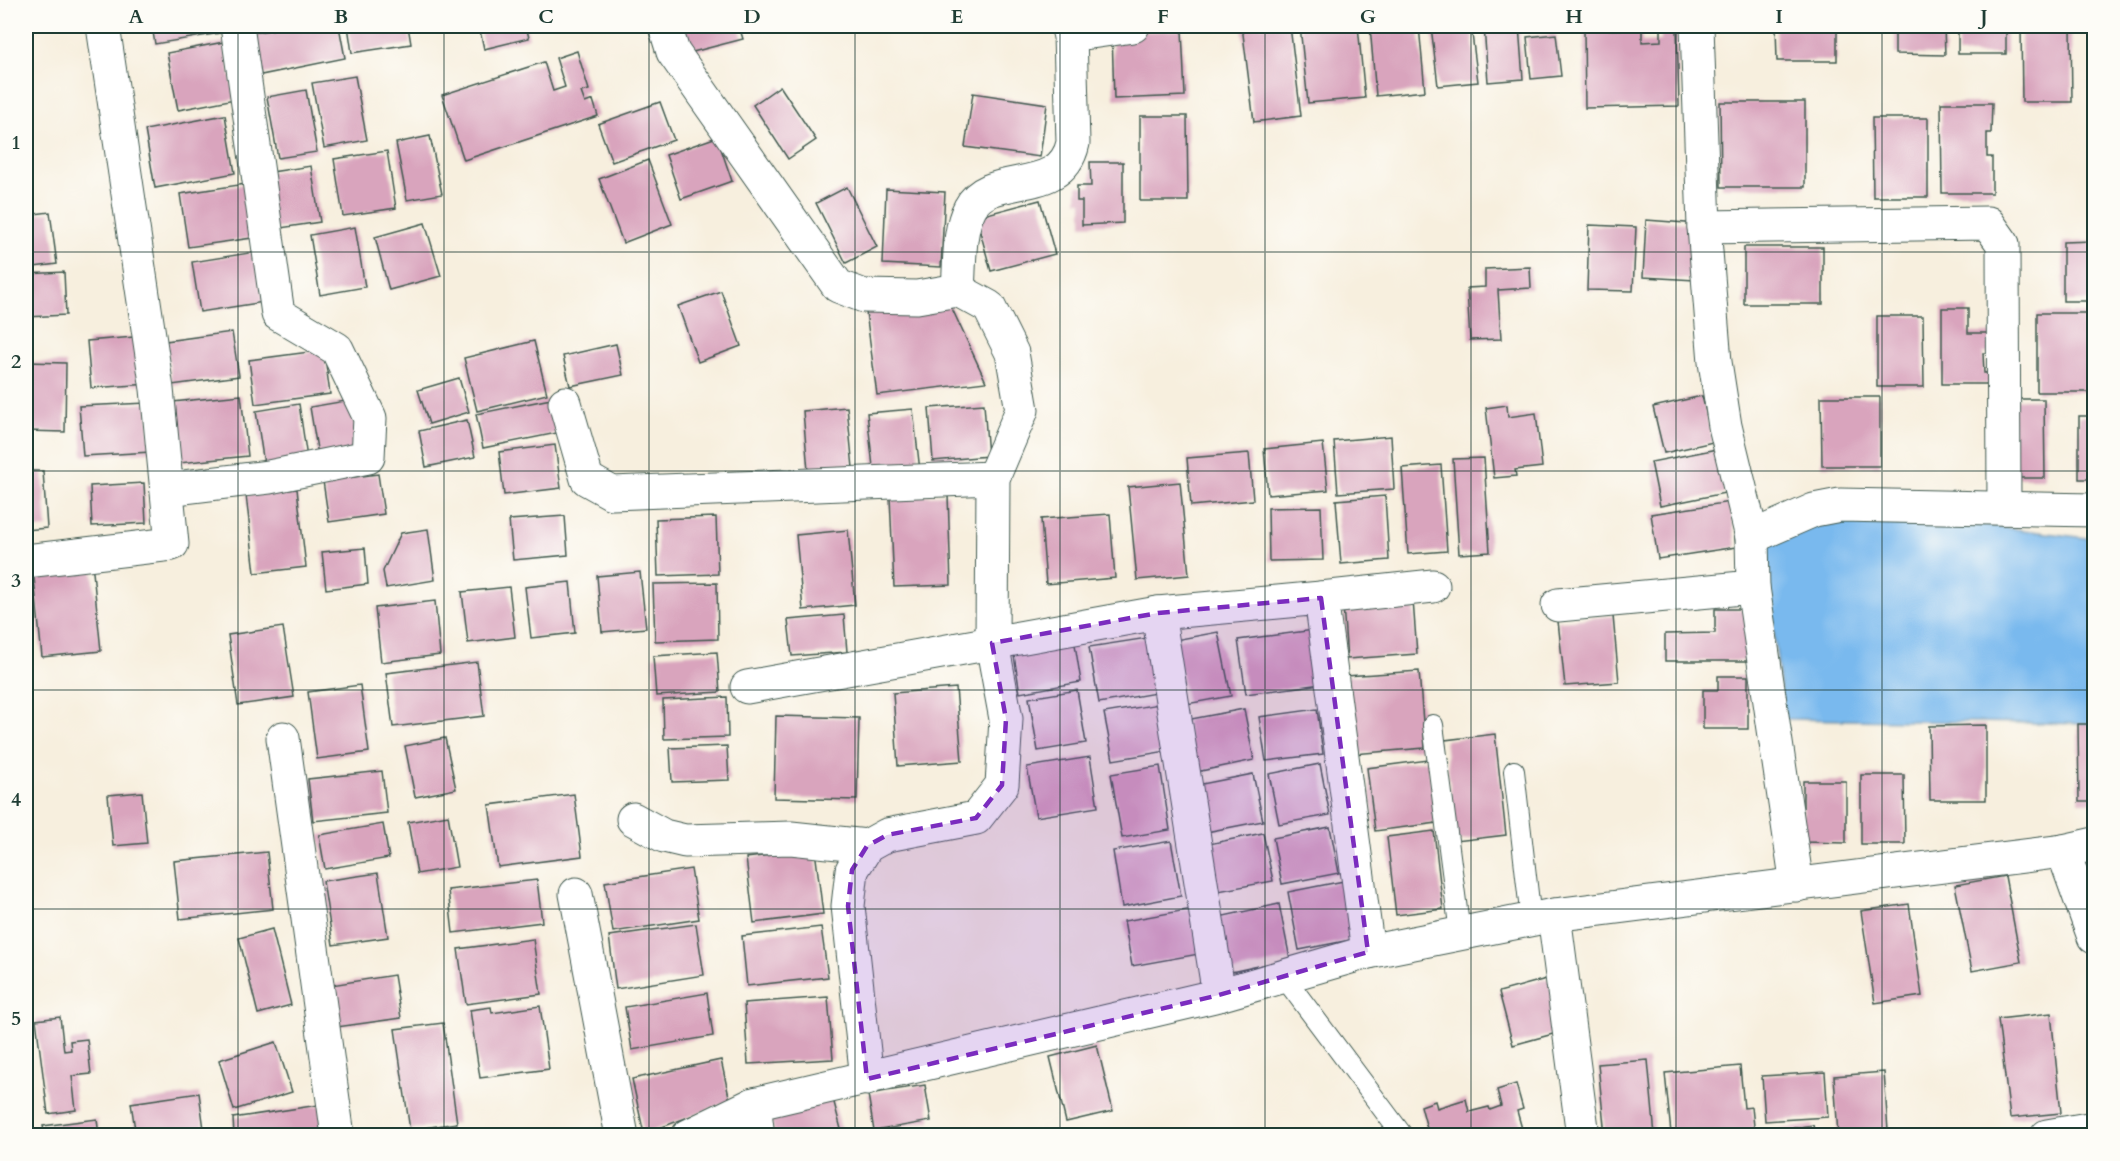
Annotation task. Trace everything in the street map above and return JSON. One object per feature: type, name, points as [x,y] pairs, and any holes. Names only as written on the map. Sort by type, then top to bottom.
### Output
[{"type":"street","points":[[26,561],[172,544],[157,389],[103,26]]},
{"type":"street","points":[[167,489],[269,477],[368,457],[369,418],[337,349],[278,314],[237,26]]},
{"type":"street","points":[[665,26],[673,52],[838,286],[864,296],[918,297],[958,290],[989,307],[1012,353],[1022,410],[993,478],[992,643],[1006,718],[1002,785],[976,819],[887,835],[867,846],[852,870],[848,906],[867,1079]]},
{"type":"street","points":[[958,290],[965,220],[970,205],[984,193],[1045,177],[1058,171],[1070,159],[1073,143],[1069,30],[1133,26]]},
{"type":"street","points":[[1697,26],[1704,227],[1715,362],[1723,416],[1752,537],[1753,587],[1797,885]]},
{"type":"street","points":[[1704,227],[1988,223],[2003,244],[2004,508]]},
{"type":"street","points":[[565,404],[587,479],[612,493],[993,478]]},
{"type":"street","points":[[1752,537],[1814,510],[1840,505],[2094,510]]},
{"type":"street","points":[[747,687],[1158,614],[1433,586]]},
{"type":"street","points":[[1558,605],[1753,587]]},
{"type":"street","points":[[1321,598],[1368,952]]},
{"type":"street","points":[[1158,614],[1219,995]]},
{"type":"street","points":[[283,738],[339,1136]]},
{"type":"street","points":[[633,819],[664,837],[685,841],[791,838],[867,846]]},
{"type":"street","points":[[688,1136],[756,1120],[867,1079],[1219,995],[1368,952],[1542,917],[2063,851],[2094,844]]},
{"type":"street","points":[[2063,851],[2094,937]]},
{"type":"street","points":[[576,894],[622,1136]]},
{"type":"street","points":[[1542,917],[1583,1136]]},
{"type":"street","points":[[2046,1136],[2094,1128]]},
{"type":"lane","points":[[1433,725],[1460,933]]},
{"type":"lane","points":[[1514,771],[1542,917]]},
{"type":"lane","points":[[1284,977],[1403,1136]]},
{"type":"highlighted area","points":[[1321,598],[1368,952],[1219,995],[867,1079],[848,906],[852,870],[867,846],[887,835],[976,818],[1002,785],[1006,719],[992,643],[1158,613]]},
{"type":"water","points":[[1810,503],[2094,539],[2094,724],[1784,719],[1763,540]]},
{"type":"building","points":[[152,26],[219,26],[221,33],[155,44]]},
{"type":"building","points":[[292,26],[339,26],[345,58],[261,75],[253,33]]},
{"type":"building","points":[[348,26],[408,26],[411,44],[352,53]]},
{"type":"building","points":[[479,26],[526,26],[529,38],[484,49]]},
{"type":"building","points":[[674,26],[739,26],[743,39],[681,55]]},
{"type":"building","points":[[1242,26],[1290,26],[1301,116],[1254,122]]},
{"type":"building","points":[[1300,26],[1358,26],[1365,98],[1308,103]]},
{"type":"building","points":[[1370,26],[1419,26],[1425,91],[1376,96]]},
{"type":"building","points":[[1431,26],[1471,26],[1478,82],[1438,86]]},
{"type":"building","points":[[1484,26],[1519,26],[1523,79],[1488,82]]},
{"type":"building","points":[[1527,26],[1555,26],[1555,27],[1528,29]]},
{"type":"building","points":[[1776,26],[1837,26],[1837,61],[1777,61]]},
{"type":"building","points":[[1895,26],[1944,26],[1945,55],[1895,54]]},
{"type":"building","points":[[1958,26],[2006,26],[2006,54],[1958,54]]},
{"type":"building","points":[[2021,26],[2071,26],[2072,102],[2022,102]]},
{"type":"building","points":[[1642,29],[1642,42],[1661,41],[1661,29],[1677,29],[1679,106],[1585,108],[1584,30]]},
{"type":"building","points":[[1182,30],[1185,96],[1114,99],[1112,33]]},
{"type":"building","points":[[1556,34],[1561,76],[1531,79],[1527,37]]},
{"type":"building","points":[[224,42],[235,99],[178,110],[167,53]]},
{"type":"building","points":[[577,51],[589,90],[581,92],[585,103],[593,100],[598,116],[464,160],[442,95],[544,62],[553,91],[565,87],[556,58]]},
{"type":"building","points":[[355,76],[367,140],[324,148],[312,83]]},
{"type":"building","points":[[780,86],[816,140],[788,159],[753,105]]},
{"type":"building","points":[[306,90],[317,152],[278,158],[267,97]]},
{"type":"building","points":[[973,93],[1047,104],[1040,157],[965,147]]},
{"type":"building","points":[[660,102],[674,140],[612,162],[598,124]]},
{"type":"building","points":[[1720,102],[1805,102],[1805,187],[1721,187]]},
{"type":"building","points":[[1941,103],[1992,103],[1991,133],[1987,133],[1987,157],[1992,157],[1992,193],[1942,193]]},
{"type":"building","points":[[225,115],[235,173],[155,188],[145,130]]},
{"type":"building","points":[[1140,116],[1187,116],[1188,201],[1140,201]]},
{"type":"building","points":[[1872,118],[1928,118],[1928,197],[1873,197]]},
{"type":"building","points":[[430,136],[442,194],[407,200],[396,143]]},
{"type":"building","points":[[717,137],[732,181],[681,199],[666,155]]},
{"type":"building","points":[[387,151],[396,208],[343,216],[334,159]]},
{"type":"building","points":[[648,160],[672,224],[623,243],[599,179]]},
{"type":"building","points":[[1090,162],[1123,162],[1123,223],[1082,225],[1082,201],[1077,201],[1077,186],[1091,186]]},
{"type":"building","points":[[311,166],[320,222],[274,229],[265,173]]},
{"type":"building","points":[[245,184],[252,238],[188,247],[180,194]]},
{"type":"building","points":[[847,187],[877,247],[846,263],[816,203]]},
{"type":"building","points":[[886,189],[945,192],[941,267],[883,264]]},
{"type":"building","points":[[1040,200],[1055,254],[991,271],[976,217]]},
{"type":"building","points":[[50,212],[57,264],[26,268],[26,215]]},
{"type":"building","points":[[1646,220],[1699,224],[1695,280],[1643,277]]},
{"type":"building","points":[[425,223],[441,276],[389,290],[375,237]]},
{"type":"building","points":[[1589,225],[1636,227],[1633,291],[1587,290]]},
{"type":"building","points":[[355,227],[365,287],[320,295],[310,235]]},
{"type":"building","points":[[2094,241],[2094,301],[2063,301],[2063,242]]},
{"type":"building","points":[[1744,247],[1823,247],[1823,304],[1744,304]]},
{"type":"building","points":[[255,252],[264,302],[200,312],[192,262]]},
{"type":"building","points":[[1530,267],[1531,288],[1498,290],[1501,339],[1470,340],[1467,288],[1485,287],[1485,269]]},
{"type":"building","points":[[64,272],[66,315],[26,317],[26,274]]},
{"type":"building","points":[[721,291],[741,346],[698,362],[678,306]]},
{"type":"building","points":[[949,302],[986,382],[877,395],[866,312]]},
{"type":"building","points":[[1942,308],[1968,308],[1968,333],[1992,333],[1992,353],[1983,353],[1984,373],[1989,373],[1990,384],[1942,384]]},
{"type":"building","points":[[2037,313],[2094,313],[2094,392],[2037,392]]},
{"type":"building","points":[[1877,316],[1923,316],[1924,387],[1877,387]]},
{"type":"building","points":[[232,332],[239,376],[172,385],[166,341]]},
{"type":"building","points":[[146,336],[150,384],[91,388],[87,341]]},
{"type":"building","points":[[534,341],[547,394],[477,411],[464,358]]},
{"type":"building","points":[[616,344],[623,375],[570,386],[563,356]]},
{"type":"building","points":[[324,350],[330,394],[255,404],[249,360]]},
{"type":"building","points":[[26,362],[66,363],[65,432],[26,431]]},
{"type":"building","points":[[459,378],[469,412],[429,424],[418,390]]},
{"type":"building","points":[[241,395],[248,456],[179,463],[173,402]]},
{"type":"building","points":[[1702,396],[1713,442],[1664,453],[1653,407]]},
{"type":"building","points":[[1821,397],[1880,397],[1880,466],[1822,466]]},
{"type":"building","points":[[551,399],[557,433],[483,448],[476,414]]},
{"type":"building","points":[[2012,399],[2044,399],[2045,478],[2012,478]]},
{"type":"building","points":[[351,400],[360,454],[319,461],[310,407]]},
{"type":"building","points":[[148,403],[151,452],[83,456],[79,406]]},
{"type":"building","points":[[299,404],[308,465],[265,471],[256,411]]},
{"type":"building","points":[[984,404],[988,456],[933,461],[929,408]]},
{"type":"building","points":[[1507,405],[1508,417],[1536,413],[1542,467],[1515,470],[1516,476],[1494,478],[1486,408]]},
{"type":"building","points":[[847,407],[853,468],[808,471],[803,411]]},
{"type":"building","points":[[913,409],[920,471],[874,476],[867,413]]},
{"type":"building","points":[[2079,416],[2094,416],[2094,479],[2079,479]]},
{"type":"building","points":[[467,420],[475,457],[426,467],[419,431]]},
{"type":"building","points":[[1391,436],[1394,489],[1338,493],[1334,441]]},
{"type":"building","points":[[1323,443],[1328,490],[1268,495],[1264,449]]},
{"type":"building","points":[[555,445],[561,488],[504,495],[499,452]]},
{"type":"building","points":[[1717,449],[1725,493],[1660,506],[1651,462]]},
{"type":"building","points":[[1249,453],[1253,500],[1191,506],[1187,458]]},
{"type":"building","points":[[1484,458],[1490,552],[1459,554],[1453,459]]},
{"type":"building","points":[[1441,465],[1447,551],[1408,554],[1402,468]]},
{"type":"building","points":[[26,471],[43,471],[47,528],[26,530]]},
{"type":"building","points":[[378,474],[384,514],[329,522],[323,481]]},
{"type":"building","points":[[1180,482],[1189,575],[1137,580],[1128,487]]},
{"type":"building","points":[[144,483],[146,523],[92,526],[90,486]]},
{"type":"building","points":[[297,489],[306,567],[255,573],[246,495]]},
{"type":"building","points":[[948,495],[951,585],[894,587],[890,497]]},
{"type":"building","points":[[1385,496],[1389,560],[1341,564],[1336,500]]},
{"type":"building","points":[[1730,502],[1736,547],[1658,559],[1651,514]]},
{"type":"building","points":[[1321,507],[1323,560],[1269,561],[1268,508]]},
{"type":"building","points":[[1110,514],[1115,578],[1046,584],[1041,519]]},
{"type":"building","points":[[565,516],[568,555],[513,560],[509,520]]},
{"type":"building","points":[[716,517],[718,574],[658,576],[656,519]]},
{"type":"building","points":[[428,529],[435,580],[386,588],[383,571],[401,533]]},
{"type":"building","points":[[848,530],[855,605],[803,610],[796,535]]},
{"type":"building","points":[[365,548],[368,584],[326,589],[322,552]]},
{"type":"building","points":[[92,562],[101,651],[42,657],[33,568]]},
{"type":"building","points":[[640,572],[646,628],[602,632],[597,576]]},
{"type":"building","points":[[570,582],[575,633],[531,638],[525,587]]},
{"type":"building","points":[[717,583],[718,639],[655,641],[653,584]]},
{"type":"building","points":[[509,587],[515,637],[468,643],[462,592]]},
{"type":"building","points":[[1413,600],[1417,654],[1347,659],[1343,605]]},
{"type":"building","points":[[435,601],[440,655],[381,662],[375,608]]},
{"type":"building","points":[[1715,609],[1748,609],[1748,661],[1665,661],[1665,634],[1715,633]]},
{"type":"building","points":[[844,615],[847,652],[792,656],[788,620]]},
{"type":"building","points":[[1613,616],[1619,682],[1565,686],[1558,621]]},
{"type":"building","points":[[283,627],[294,697],[238,705],[228,635]]},
{"type":"building","points":[[1314,630],[1321,684],[1246,694],[1238,640]]},
{"type":"building","points":[[1218,632],[1231,696],[1187,704],[1175,640]]},
{"type":"building","points":[[1074,638],[1081,682],[1020,693],[1013,649]]},
{"type":"building","points":[[1147,638],[1156,693],[1099,703],[1089,647]]},
{"type":"building","points":[[717,652],[720,692],[656,696],[653,656]]},
{"type":"building","points":[[477,662],[484,716],[393,727],[386,673]]},
{"type":"building","points":[[1419,671],[1425,748],[1353,754],[1346,676]]},
{"type":"building","points":[[1718,676],[1748,676],[1748,729],[1703,729],[1703,690],[1718,690]]},
{"type":"building","points":[[360,685],[369,752],[317,759],[308,692]]},
{"type":"building","points":[[956,688],[962,761],[898,766],[893,693]]},
{"type":"building","points":[[1077,690],[1086,743],[1038,751],[1029,698]]},
{"type":"building","points":[[727,697],[728,737],[664,739],[663,700]]},
{"type":"building","points":[[1159,704],[1167,751],[1113,760],[1104,713]]},
{"type":"building","points":[[1244,709],[1254,760],[1196,772],[1186,720]]},
{"type":"building","points":[[1317,709],[1323,754],[1266,761],[1259,717]]},
{"type":"building","points":[[776,716],[859,718],[857,800],[774,798]]},
{"type":"building","points":[[2078,724],[2094,724],[2094,802],[2079,802]]},
{"type":"building","points":[[1986,725],[1986,800],[1930,800],[1929,726]]},
{"type":"building","points":[[1495,734],[1506,835],[1456,841],[1445,740]]},
{"type":"building","points":[[445,738],[456,789],[415,797],[405,746]]},
{"type":"building","points":[[727,746],[729,780],[672,782],[670,748]]},
{"type":"building","points":[[1090,757],[1098,807],[1036,817],[1027,767]]},
{"type":"building","points":[[1428,760],[1437,823],[1375,831],[1367,768]]},
{"type":"building","points":[[1320,764],[1330,815],[1279,824],[1269,774]]},
{"type":"building","points":[[1160,766],[1170,830],[1122,838],[1111,774]]},
{"type":"building","points":[[382,771],[387,813],[313,821],[308,779]]},
{"type":"building","points":[[1253,774],[1263,821],[1206,832],[1197,785]]},
{"type":"building","points":[[1861,775],[1904,775],[1905,844],[1861,844]]},
{"type":"building","points":[[1803,781],[1846,781],[1846,843],[1803,842]]},
{"type":"building","points":[[142,792],[147,843],[113,846],[108,795]]},
{"type":"building","points":[[574,794],[582,856],[498,867],[489,805]]},
{"type":"building","points":[[448,815],[457,867],[417,874],[408,822]]},
{"type":"building","points":[[383,824],[389,858],[325,869],[319,835]]},
{"type":"building","points":[[1330,827],[1339,873],[1282,884],[1273,838]]},
{"type":"building","points":[[1434,831],[1443,909],[1396,915],[1387,837]]},
{"type":"building","points":[[1263,833],[1273,881],[1213,892],[1204,845]]},
{"type":"building","points":[[1171,841],[1181,896],[1122,907],[1113,851]]},
{"type":"building","points":[[815,850],[823,914],[754,923],[746,858]]},
{"type":"building","points":[[267,852],[273,909],[180,919],[174,861]]},
{"type":"building","points":[[691,869],[699,919],[613,932],[605,882]]},
{"type":"building","points":[[378,873],[388,937],[333,945],[323,881]]},
{"type":"building","points":[[2005,876],[2021,962],[1972,971],[1955,885]]},
{"type":"building","points":[[537,880],[542,922],[453,933],[448,890]]},
{"type":"building","points":[[1344,881],[1355,939],[1299,950],[1288,892]]},
{"type":"building","points":[[1279,904],[1290,959],[1231,972],[1219,917]]},
{"type":"building","points":[[1909,904],[1922,996],[1875,1003],[1861,911]]},
{"type":"building","points":[[1192,909],[1199,954],[1132,966],[1124,921]]},
{"type":"building","points":[[696,924],[704,975],[616,989],[609,936]]},
{"type":"building","points":[[821,927],[828,977],[747,986],[742,936]]},
{"type":"building","points":[[272,929],[291,1005],[258,1014],[239,938]]},
{"type":"building","points":[[533,939],[541,994],[466,1004],[458,949]]},
{"type":"building","points":[[394,975],[401,1018],[337,1027],[331,985]]},
{"type":"building","points":[[1550,978],[1564,1031],[1513,1045],[1499,992]]},
{"type":"building","points":[[707,993],[713,1036],[632,1050],[625,1007]]},
{"type":"building","points":[[828,997],[833,1059],[748,1064],[744,1003]]},
{"type":"building","points":[[540,1006],[549,1069],[480,1078],[470,1010],[491,1007],[492,1013]]},
{"type":"building","points":[[2051,1013],[2061,1113],[2010,1118],[1998,1019]]},
{"type":"building","points":[[60,1017],[64,1051],[71,1050],[70,1041],[87,1039],[91,1074],[72,1076],[76,1110],[48,1114],[36,1020]]},
{"type":"building","points":[[443,1023],[457,1123],[410,1130],[395,1029]]},
{"type":"building","points":[[276,1042],[292,1092],[234,1110],[219,1060]]},
{"type":"building","points":[[1097,1045],[1113,1111],[1066,1122],[1050,1057]]},
{"type":"building","points":[[721,1060],[730,1101],[644,1134],[632,1079]]},
{"type":"building","points":[[1648,1060],[1655,1136],[1605,1136],[1598,1064]]},
{"type":"building","points":[[1740,1066],[1744,1108],[1752,1107],[1755,1136],[1663,1136],[1671,1133],[1665,1073]]},
{"type":"building","points":[[1825,1072],[1828,1117],[1765,1121],[1762,1076]]},
{"type":"building","points":[[1884,1072],[1888,1131],[1838,1135],[1834,1076]]},
{"type":"building","points":[[1516,1084],[1523,1109],[1517,1111],[1524,1136],[1429,1136],[1421,1106],[1435,1101],[1437,1108],[1466,1099],[1469,1112],[1489,1107],[1490,1110],[1501,1106],[1497,1090]]},
{"type":"building","points":[[925,1085],[931,1121],[874,1131],[868,1094]]},
{"type":"building","points":[[831,1091],[842,1133],[833,1136],[775,1136],[768,1108]]},
{"type":"building","points":[[199,1093],[205,1136],[136,1136],[131,1103]]},
{"type":"building","points":[[325,1104],[330,1136],[234,1136],[233,1118]]},
{"type":"building","points":[[97,1119],[99,1136],[45,1136],[43,1126]]},
{"type":"building","points":[[1813,1125],[1815,1136],[1771,1136],[1770,1131]]}]
